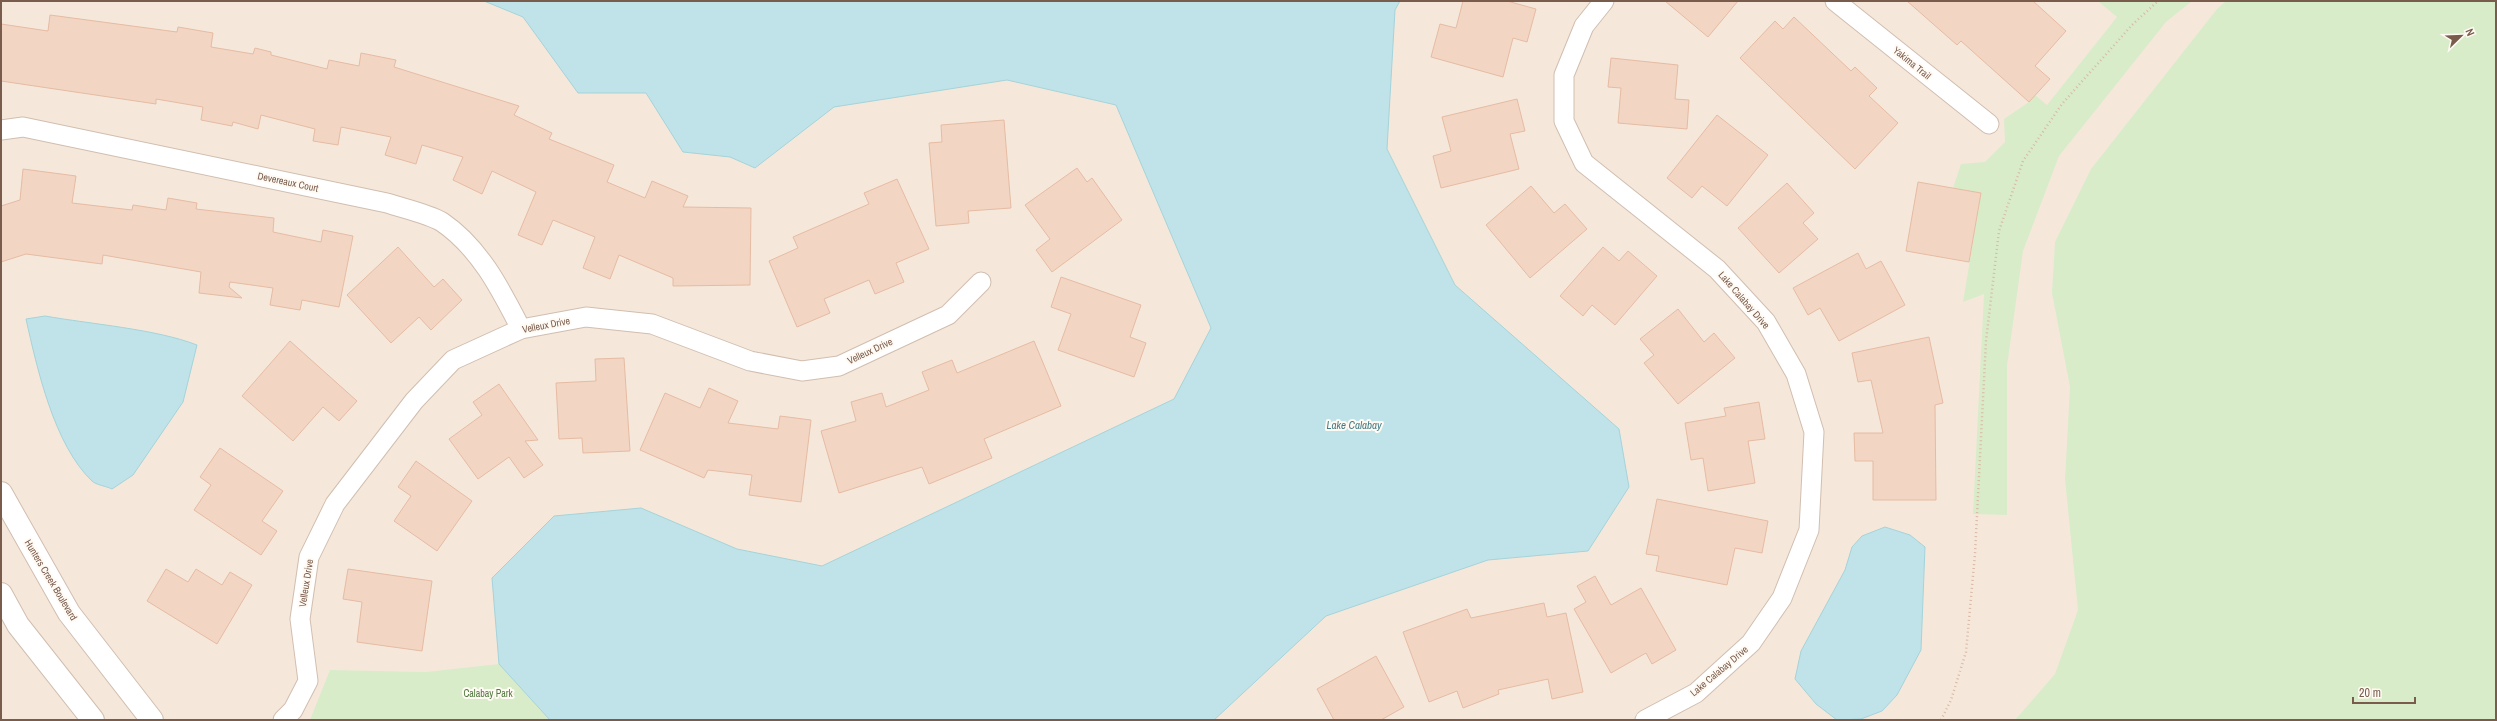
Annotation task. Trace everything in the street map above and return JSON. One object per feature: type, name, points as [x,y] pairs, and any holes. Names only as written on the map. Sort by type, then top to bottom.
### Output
[{"type":"street","name":"Lake Calabay Drive","points":[[1604,1],[1584,26],[1564,74],[1564,121],[1584,163],[1717,270],[1766,322],[1796,374],[1814,432],[1809,530],[1782,598],[1746,648],[1696,692],[1645,720]]},
{"type":"street","name":"Yakima Trail","points":[[1835,1],[1989,124]]},
{"type":"street","name":"Devereaux Court","points":[[1,130],[23,127],[31,128],[387,203],[441,222],[468,246],[495,278],[520,329]]},
{"type":"street","name":"Velleux Drive","points":[[283,720],[293,710],[308,681],[300,618],[309,557],[335,504],[414,402],[453,360],[520,329],[586,317],[652,324],[750,361],[802,371],[839,366],[948,315],[981,282]]},
{"type":"street","name":"Hunters Creek Boulevard","points":[[1,493],[69,613],[152,720]]},
{"type":"street","points":[[1,594],[18,625],[93,720]]},
{"type":"path","points":[[1941,720],[1951,700],[1966,652],[1975,554],[1986,341],[1999,231],[2024,161],[2062,104],[2132,25],[2158,1]]},
{"type":"shaded area","points":[[1,1],[2496,1],[2496,720],[1,720]]},
{"type":"green space","points":[[2098,1],[2192,1],[2166,22],[2059,156],[2023,251],[2007,366],[2007,515],[1973,514],[1984,294],[1963,302],[1981,193],[1953,188],[1961,164],[1985,162],[2005,142],[2004,119],[2029,102],[2035,95],[2047,105],[2117,17]]},
{"type":"green space","points":[[2226,1],[2496,1],[2496,720],[2015,720],[2055,674],[2078,610],[2065,479],[2070,387],[2052,293],[2055,242],[2091,169],[2217,9]]},
{"type":"green space","name":"Calabay Park","points":[[499,664],[550,720],[310,720],[330,670],[426,672]]},
{"type":"water","name":"Lake Calabay","points":[[484,1],[1400,1],[1395,10],[1387,149],[1455,285],[1619,429],[1629,487],[1588,551],[1488,560],[1326,616],[1214,720],[550,720],[499,664],[492,578],[554,516],[641,508],[737,549],[822,566],[1174,399],[1211,328],[1116,105],[1007,80],[834,107],[755,168],[730,157],[683,152],[646,93],[578,93],[523,17]]},
{"type":"water","points":[[45,316],[143,331],[181,339],[197,345],[183,402],[133,475],[112,489],[96,484],[92,481],[79,466],[57,427],[42,382],[26,319]]},
{"type":"water","points":[[1885,527],[1910,535],[1925,547],[1921,650],[1897,695],[1882,711],[1861,719],[1837,720],[1816,704],[1795,679],[1801,651],[1845,570],[1852,547],[1862,536]]},
{"type":"building","points":[[1463,1],[1507,1],[1536,9],[1527,42],[1513,38],[1503,77],[1431,57],[1440,24],[1456,28]]},
{"type":"building","points":[[1665,1],[1738,1],[1708,37]]},
{"type":"building","points":[[1907,1],[2033,1],[2066,31],[2035,66],[2050,79],[2029,102],[1961,41],[1957,45]]},
{"type":"building","points":[[50,15],[177,32],[178,27],[213,33],[211,47],[253,54],[255,48],[271,52],[271,55],[327,69],[329,60],[359,66],[361,53],[396,60],[394,67],[519,106],[514,115],[552,133],[549,139],[614,165],[607,182],[645,198],[652,181],[688,196],[683,207],[751,208],[750,285],[673,286],[673,278],[619,255],[610,279],[583,268],[595,237],[553,220],[542,245],[518,235],[536,192],[492,171],[482,194],[453,180],[463,157],[422,145],[416,164],[385,155],[391,137],[341,127],[338,145],[313,141],[315,129],[261,115],[258,129],[233,122],[232,126],[201,120],[203,107],[156,99],[156,104],[1,81],[1,24],[48,31]]},
{"type":"building","points":[[1794,17],[1851,71],[1855,67],[1877,88],[1869,96],[1898,123],[1855,169],[1740,58],[1775,21],[1783,29]]},
{"type":"building","points":[[1611,58],[1678,65],[1675,99],[1689,100],[1687,129],[1618,123],[1621,88],[1608,87]]},
{"type":"building","points":[[1517,99],[1525,131],[1510,134],[1519,169],[1441,188],[1433,156],[1451,151],[1442,117]]},
{"type":"building","points":[[1717,115],[1768,155],[1727,206],[1702,186],[1692,198],[1667,178]]},
{"type":"building","points":[[1004,120],[1011,208],[968,211],[969,223],[936,226],[929,143],[942,142],[941,125]]},
{"type":"building","points":[[1077,168],[1087,182],[1092,178],[1122,220],[1052,272],[1036,250],[1050,239],[1025,205]]},
{"type":"building","points":[[23,169],[76,176],[72,203],[132,210],[133,205],[166,210],[168,198],[197,203],[196,209],[274,218],[273,232],[321,242],[323,230],[353,236],[339,307],[302,300],[300,310],[270,305],[273,288],[230,282],[229,287],[242,298],[199,293],[201,272],[103,255],[102,264],[26,254],[1,262],[1,206],[20,200]]},
{"type":"building","points":[[897,179],[929,249],[896,263],[904,282],[875,294],[869,280],[824,299],[830,313],[797,327],[769,261],[798,248],[793,237],[869,204],[864,193]]},
{"type":"building","points":[[1918,182],[1981,193],[1969,262],[1906,251]]},
{"type":"building","points":[[1787,183],[1814,213],[1803,223],[1818,239],[1779,273],[1738,228]]},
{"type":"building","points":[[1531,186],[1554,213],[1565,204],[1587,229],[1530,278],[1486,225]]},
{"type":"building","points":[[398,247],[434,287],[443,279],[462,300],[431,330],[419,317],[391,343],[347,295]]},
{"type":"building","points":[[1603,247],[1619,261],[1628,251],[1657,276],[1615,325],[1592,305],[1583,316],[1560,296]]},
{"type":"building","points":[[1858,253],[1866,269],[1881,261],[1905,305],[1839,341],[1820,308],[1808,315],[1793,288]]},
{"type":"building","points":[[1061,277],[1141,305],[1130,337],[1146,343],[1134,377],[1058,350],[1071,314],[1051,307]]},
{"type":"building","points":[[1678,309],[1704,342],[1714,333],[1735,358],[1678,404],[1644,363],[1654,355],[1640,339]]},
{"type":"building","points":[[1929,337],[1943,403],[1935,405],[1936,500],[1873,500],[1873,461],[1855,461],[1854,433],[1883,433],[1871,380],[1858,382],[1852,353]]},
{"type":"building","points":[[290,341],[357,401],[339,421],[323,407],[293,441],[242,396]]},
{"type":"building","points":[[1034,341],[1061,406],[984,439],[992,458],[929,484],[922,467],[839,493],[821,431],[856,421],[851,402],[882,393],[886,407],[929,390],[922,372],[952,360],[957,373]]},
{"type":"building","points":[[624,358],[630,451],[583,453],[582,438],[559,439],[556,383],[596,381],[595,359]]},
{"type":"building","points":[[499,384],[538,440],[525,441],[543,465],[524,478],[509,457],[478,479],[449,439],[482,415],[473,402]]},
{"type":"building","points":[[709,388],[738,401],[728,423],[778,429],[780,416],[811,420],[801,502],[749,495],[752,475],[708,470],[704,478],[640,450],[665,393],[700,408]]},
{"type":"building","points":[[1759,402],[1765,439],[1748,441],[1755,483],[1708,491],[1703,458],[1691,460],[1685,423],[1726,416],[1724,408]]},
{"type":"building","points":[[220,448],[283,491],[262,521],[277,531],[261,555],[194,510],[211,485],[200,477]]},
{"type":"building","points":[[416,461],[472,501],[437,551],[394,521],[411,496],[398,487]]},
{"type":"building","points":[[1657,499],[1768,521],[1762,553],[1735,548],[1727,585],[1656,571],[1659,556],[1646,554]]},
{"type":"building","points":[[166,569],[188,582],[196,569],[222,585],[230,572],[252,585],[217,644],[147,601]]},
{"type":"building","points":[[348,569],[432,581],[422,651],[357,642],[362,602],[343,599]]},
{"type":"building","points":[[1595,576],[1611,605],[1641,588],[1676,650],[1652,664],[1646,653],[1611,673],[1574,609],[1586,602],[1577,586]]},
{"type":"building","points":[[1544,603],[1547,617],[1566,613],[1583,692],[1552,699],[1548,679],[1498,690],[1499,694],[1463,708],[1457,691],[1429,702],[1403,632],[1467,609],[1471,618]]},
{"type":"building","points":[[1376,656],[1404,707],[1381,720],[1334,720],[1317,689]]}]
